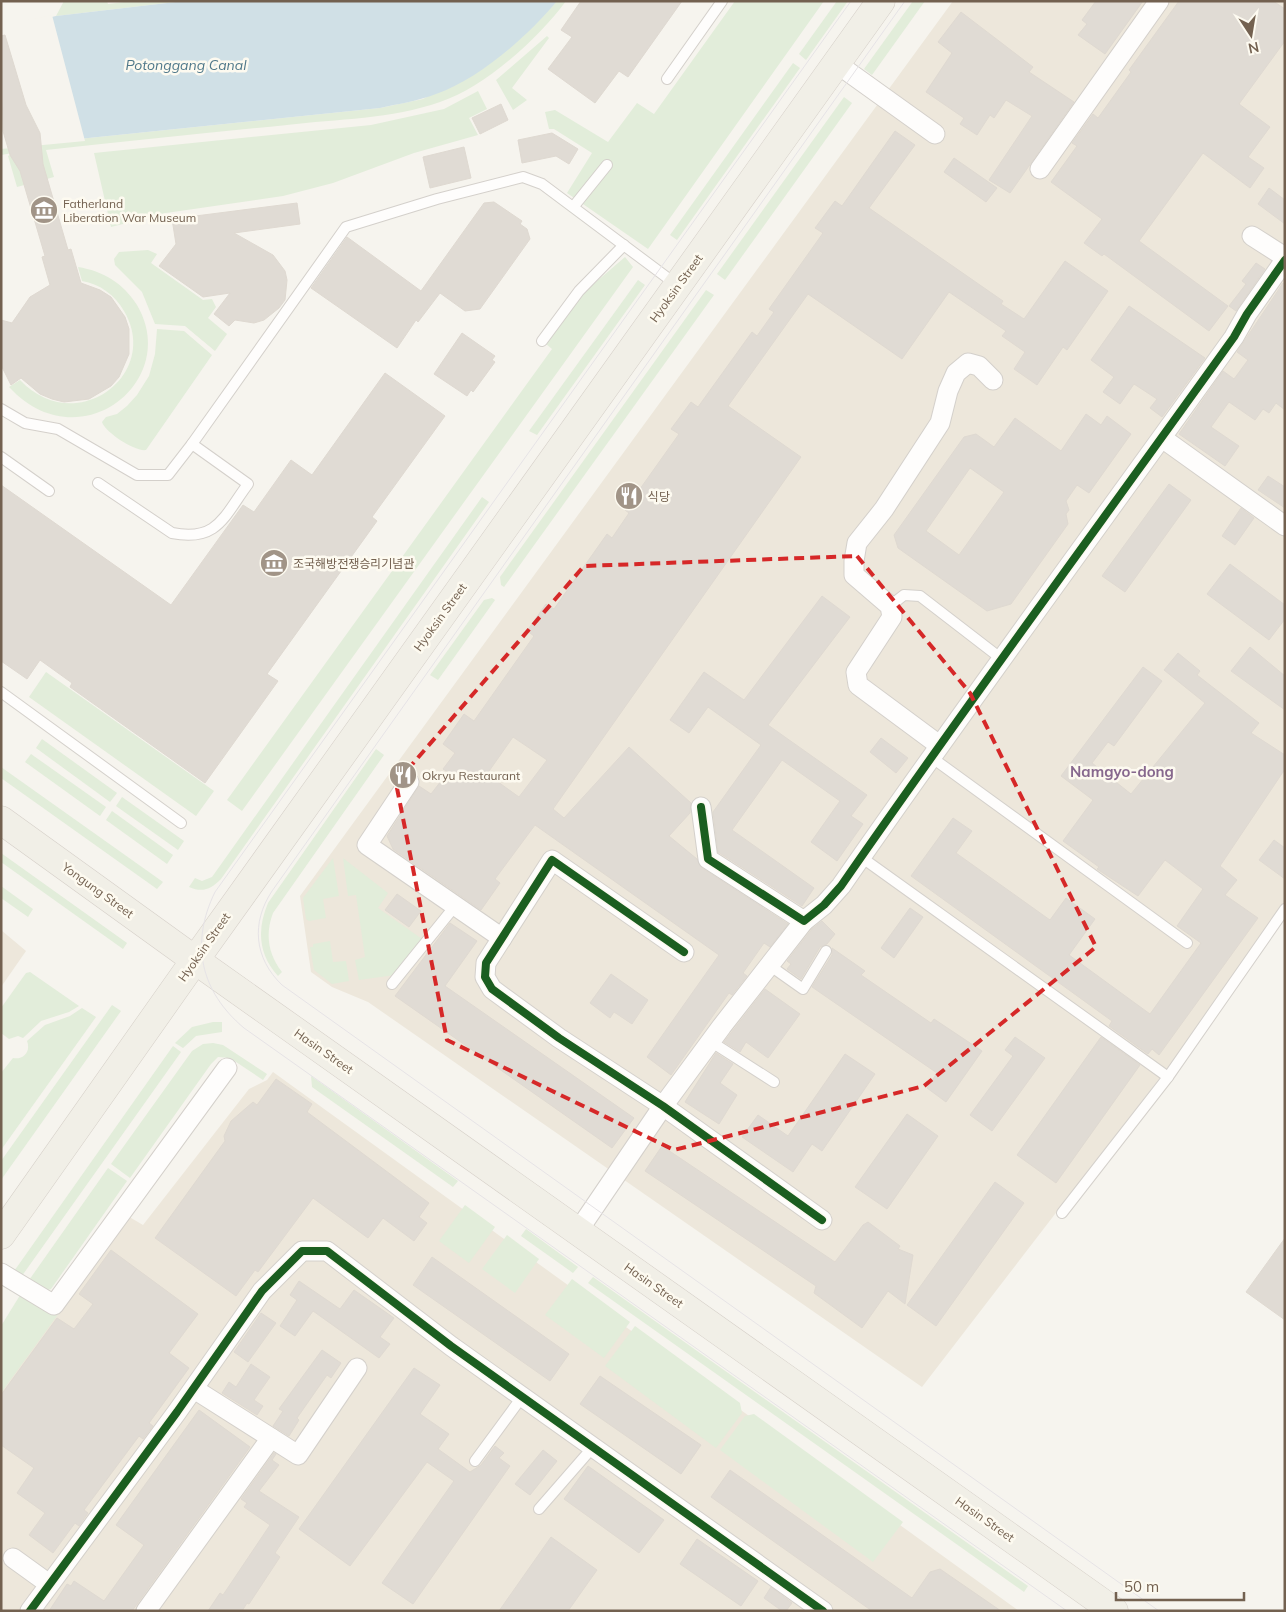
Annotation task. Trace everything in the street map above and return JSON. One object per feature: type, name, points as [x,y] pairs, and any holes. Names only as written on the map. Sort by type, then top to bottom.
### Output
[{"type":"main road","name":"Hyoksin Street","points":[[1,1235],[194,960],[881,1]]},
{"type":"main road","name":"Yongung Street","points":[[1,820],[194,960]]},
{"type":"main road","name":"Hasin Street","points":[[194,960],[1114,1611]]},
{"type":"street","points":[[1040,169],[1159,1]]},
{"type":"street","points":[[836,63],[935,134]]},
{"type":"street","points":[[578,1231],[663,1106],[710,1041],[804,921],[824,905],[842,886],[935,751],[1003,660],[1234,337],[1247,314],[1285,259],[1252,236]]},
{"type":"street","points":[[935,751],[858,685],[856,672],[892,617],[890,606],[854,575],[854,561],[857,543],[884,509],[940,423],[948,391],[956,373],[968,364],[979,366],[993,380]]},
{"type":"street","points":[[1162,438],[1285,526]]},
{"type":"street","points":[[408,782],[367,845],[502,938]]},
{"type":"street","points":[[701,807],[708,859],[804,921]]},
{"type":"street","points":[[684,952],[552,860],[486,963],[485,977],[492,989],[559,1038],[663,1106],[822,1220]]},
{"type":"street","points":[[1,1273],[54,1305],[227,1068]]},
{"type":"street","points":[[30,1611],[194,1389],[262,1291],[302,1251],[327,1251],[451,1346],[823,1611]]},
{"type":"street","points":[[194,1389],[298,1455],[357,1368]]},
{"type":"street","points":[[146,1611],[271,1438]]},
{"type":"street","points":[[13,1558],[49,1584]]},
{"type":"lane","points":[[667,79],[722,1]]},
{"type":"lane","points":[[574,206],[607,165]]},
{"type":"lane","points":[[1,409],[25,423],[58,429],[138,475],[168,475],[346,227],[437,199],[523,177],[542,184],[574,206],[678,285]]},
{"type":"lane","points":[[542,341],[579,291],[624,245]]},
{"type":"lane","points":[[98,483],[172,533],[186,536],[205,534],[215,528],[248,484],[192,444]]},
{"type":"lane","points":[[1,457],[49,491]]},
{"type":"lane","points":[[890,606],[904,595],[920,596],[1003,660]]},
{"type":"lane","points":[[1,692],[181,823]]},
{"type":"lane","points":[[935,751],[1187,943]]},
{"type":"lane","points":[[861,857],[1168,1077]]},
{"type":"lane","points":[[392,984],[455,906]]},
{"type":"lane","points":[[1062,1213],[1168,1077],[1285,909]]},
{"type":"lane","points":[[769,966],[803,989],[826,952]]},
{"type":"lane","points":[[710,1041],[774,1082]]},
{"type":"lane","points":[[475,1461],[522,1397]]},
{"type":"lane","points":[[539,1509],[593,1447]]},
{"type":"highlighted area","points":[[857,556],[970,693],[1096,947],[924,1086],[674,1150],[447,1040],[396,783],[584,566]]},
{"type":"shaded area","points":[[953,1],[1285,1],[1285,915],[922,1387],[368,1002],[332,987],[311,972],[300,896]]},
{"type":"shaded area","points":[[1,930],[26,951],[1,987]]},
{"type":"shaded area","points":[[273,1072],[1019,1611],[1,1611],[1,1386],[126,1215],[143,1225],[249,1089],[267,1080]]},
{"type":"green space","points":[[64,1],[107,1],[108,4],[132,1],[184,1],[56,16]]},
{"type":"green space","points":[[557,1],[566,1],[526,46],[492,74],[457,95],[422,108],[364,118],[46,150],[54,177],[17,187],[8,156],[13,153],[1,155],[1,147],[380,108],[423,99],[497,58]]},
{"type":"green space","points":[[735,1],[824,1],[648,249],[567,193],[592,153],[554,129],[549,129],[545,112],[555,110],[608,142],[637,103],[654,114]]},
{"type":"green space","points":[[837,1],[848,1],[806,60],[799,54]]},
{"type":"green space","points":[[913,1],[925,1],[872,75],[864,69]]},
{"type":"green space","points":[[547,36],[549,38],[512,88],[527,100],[513,110],[496,80]]},
{"type":"green space","points":[[793,63],[800,68],[677,240],[670,235]]},
{"type":"green space","points":[[478,91],[487,109],[469,118],[478,135],[414,153],[333,183],[283,196],[166,213],[111,227],[94,153],[371,125],[444,109]]},
{"type":"green space","points":[[844,97],[852,103],[725,280],[717,274]]},
{"type":"green space","points":[[148,250],[157,254],[151,263],[203,300],[212,299],[216,307],[208,318],[227,334],[215,351],[185,326],[155,324],[142,292],[115,265],[114,259],[119,252]]},
{"type":"green space","points":[[625,257],[633,267],[242,811],[227,800],[552,349],[546,344],[582,294]]},
{"type":"green space","points":[[78,267],[112,279],[125,290],[137,305],[147,333],[146,361],[135,384],[116,403],[92,414],[65,417],[36,408],[9,387],[20,380],[42,397],[65,403],[87,401],[107,392],[122,377],[132,357],[133,335],[124,311],[106,291],[89,282],[82,281]]},
{"type":"green space","points":[[638,280],[645,285],[537,435],[529,431]]},
{"type":"green space","points":[[706,290],[714,295],[504,587],[501,585],[500,577]]},
{"type":"green space","points":[[157,329],[184,331],[212,355],[146,450],[141,450],[128,445],[114,436],[102,422],[106,417],[117,414],[127,406],[137,395],[149,376],[155,354]]},
{"type":"green space","points":[[482,497],[489,502],[221,879],[203,890],[189,887],[195,878],[202,881],[212,877]]},
{"type":"green space","points":[[492,598],[495,600],[438,680],[430,675],[484,600]]},
{"type":"green space","points":[[46,672],[214,791],[196,816],[29,697]]},
{"type":"green space","points":[[42,739],[117,793],[110,802],[36,748]]},
{"type":"green space","points":[[376,749],[384,755],[273,913],[269,929],[269,944],[277,965],[282,972],[278,976],[266,959],[261,941],[262,922],[268,903]]},
{"type":"green space","points":[[31,754],[106,807],[100,816],[25,762]]},
{"type":"green space","points":[[1,767],[163,882],[157,889],[1,778]]},
{"type":"green space","points":[[122,797],[184,841],[178,850],[116,806]]},
{"type":"green space","points":[[112,811],[173,855],[167,864],[106,820]]},
{"type":"green space","points":[[1,853],[127,943],[123,949],[1,862]]},
{"type":"green space","points":[[333,858],[339,896],[323,899],[326,918],[309,921],[306,919],[303,898]]},
{"type":"green space","points":[[343,858],[388,893],[378,908],[422,939],[395,975],[359,980],[355,960],[365,957],[356,895],[348,896]]},
{"type":"green space","points":[[1,886],[33,909],[28,917],[1,898]]},
{"type":"green space","points":[[330,941],[333,962],[346,961],[349,981],[332,984],[314,970],[310,947],[313,947],[313,944]]},
{"type":"green space","points":[[30,972],[79,1006],[69,1012],[41,1021],[23,1038],[18,1036],[9,1039],[1,1033],[1,1008],[26,973]]},
{"type":"green space","points":[[112,1005],[121,1011],[1,1180],[1,1161]]},
{"type":"green space","points":[[82,1008],[96,1017],[1,1150],[1,1073],[13,1058],[20,1058],[26,1054],[28,1048],[27,1041],[45,1025],[70,1016]]},
{"type":"green space","points":[[222,1022],[222,1032],[196,1036],[183,1048],[175,1043],[192,1027]]},
{"type":"green space","points":[[203,1044],[223,1045],[267,1074],[263,1080],[230,1058],[218,1057],[211,1064],[130,1178],[111,1164],[192,1051]]},
{"type":"green space","points":[[173,1046],[181,1052],[19,1280],[14,1271]]},
{"type":"green space","points":[[311,1076],[458,1181],[453,1187],[312,1087]]},
{"type":"green space","points":[[108,1168],[127,1181],[51,1289],[45,1291],[27,1283]]},
{"type":"green space","points":[[465,1205],[495,1227],[469,1263],[439,1241]]},
{"type":"green space","points":[[526,1229],[578,1267],[573,1273],[521,1236]]},
{"type":"green space","points":[[507,1235],[539,1259],[515,1293],[482,1269]]},
{"type":"green space","points":[[593,1277],[1028,1586],[1024,1592],[588,1283]]},
{"type":"green space","points":[[572,1279],[630,1322],[604,1358],[545,1315]]},
{"type":"green space","points":[[22,1292],[59,1313],[1,1393],[1,1326]]},
{"type":"green space","points":[[635,1326],[740,1403],[742,1413],[716,1448],[605,1366]]},
{"type":"green space","points":[[754,1414],[903,1522],[873,1562],[720,1450],[745,1416]]},
{"type":"water","name":"Potonggang Canal","points":[[184,1],[557,1],[517,42],[486,67],[452,87],[415,100],[380,108],[1,147],[1,22],[34,21],[56,16]]},
{"type":"pier","points":[[52,15],[85,141],[1,149],[1,20],[34,19]]},
{"type":"building","points":[[581,1],[682,1],[628,77],[619,71],[595,103],[548,69],[572,37],[561,30]]},
{"type":"building","points":[[1096,1],[1143,1],[1105,54],[1078,35],[1087,24],[1082,20]]},
{"type":"building","points":[[1179,1],[1273,1],[1285,9],[1285,41],[1239,104],[1270,127],[1248,157],[1264,168],[1250,188],[1203,153],[1139,241],[1228,306],[1209,331],[1104,254],[1102,256],[1084,243],[1102,219],[1051,182],[1077,146],[1072,143],[1093,114],[1098,118],[1131,72],[1129,70]]},
{"type":"building","points":[[961,12],[1033,67],[1029,72],[1074,102],[1010,193],[989,180],[1032,116],[1006,100],[994,118],[990,115],[977,135],[960,124],[964,118],[926,92],[952,53],[938,42]]},
{"type":"building","name":"Fatherland Liberation War Museum","points":[[5,35],[26,105],[40,133],[43,164],[68,250],[71,249],[81,283],[100,290],[111,297],[125,317],[129,329],[129,354],[119,377],[111,386],[89,399],[64,402],[52,399],[40,394],[21,378],[11,385],[1,365],[1,320],[12,323],[30,297],[50,285],[42,257],[45,256],[20,171],[10,155],[3,131],[1,36]]},
{"type":"building","points":[[501,104],[508,120],[480,134],[472,118]]},
{"type":"building","points":[[895,131],[915,145],[869,208],[1003,301],[1001,304],[1024,319],[1065,261],[1108,291],[1067,350],[1063,347],[1037,385],[1014,369],[1025,352],[1002,336],[1006,331],[949,292],[902,359],[808,294],[728,406],[801,457],[553,809],[564,818],[629,747],[691,803],[690,813],[669,836],[697,859],[702,868],[788,924],[770,947],[764,943],[743,973],[747,976],[732,995],[729,993],[671,1075],[647,1057],[719,955],[535,825],[495,879],[500,883],[481,910],[393,849],[387,836],[419,786],[431,794],[448,772],[443,769],[455,753],[443,744],[464,714],[474,721],[534,636],[527,631],[546,604],[554,609],[607,534],[612,538],[629,513],[625,510],[679,434],[671,429],[691,402],[698,407],[752,332],[757,336],[774,312],[769,309],[823,233],[815,228],[835,201],[842,206]],"holes":[[[513,737],[547,760],[519,797],[487,774]]]},
{"type":"building","points":[[552,133],[578,149],[569,164],[556,156],[522,163],[518,140]]},
{"type":"building","points":[[464,147],[471,178],[430,188],[423,157]]},
{"type":"building","points":[[954,158],[997,188],[986,202],[944,172]]},
{"type":"building","points":[[1269,188],[1285,200],[1285,224],[1258,204]]},
{"type":"building","points":[[494,202],[522,221],[520,224],[527,229],[530,239],[480,309],[465,311],[440,293],[418,322],[416,320],[397,348],[311,288],[347,237],[421,291],[484,203]]},
{"type":"building","points":[[297,203],[300,224],[234,233],[273,255],[285,271],[287,280],[285,300],[279,308],[264,320],[254,323],[235,320],[229,326],[214,314],[230,293],[203,297],[159,266],[176,244],[172,219]]},
{"type":"building","points":[[1256,263],[1265,269],[1236,311],[1229,306],[1246,284],[1242,281]]},
{"type":"building","points":[[1283,283],[1285,284],[1285,410],[1276,403],[1269,413],[1263,409],[1255,420],[1229,402],[1211,427],[1239,446],[1225,466],[1179,434],[1223,371],[1234,379],[1248,360],[1237,352]]},
{"type":"building","points":[[1129,306],[1205,358],[1162,417],[1150,408],[1157,399],[1134,384],[1120,404],[1103,392],[1114,377],[1091,360]]},
{"type":"building","points":[[462,333],[495,356],[492,360],[495,362],[473,392],[471,390],[467,396],[434,374]]},
{"type":"building","name":"조국해방전쟁승리기념관","points":[[385,373],[445,416],[372,517],[377,521],[267,674],[278,681],[205,783],[70,687],[72,683],[40,660],[27,679],[1,661],[1,485],[171,605],[243,505],[254,512],[291,460],[312,475]]},
{"type":"building","points":[[1086,414],[1101,425],[1107,416],[1131,434],[1089,493],[1077,485],[1066,501],[1069,510],[1066,514],[1068,524],[1011,604],[987,611],[898,548],[894,535],[964,437],[976,434],[994,447],[1015,418],[1061,451]],"holes":[[[970,468],[1004,492],[959,555],[926,531]]]},
{"type":"building","points":[[1268,476],[1285,487],[1285,508],[1258,490]]},
{"type":"building","points":[[1169,484],[1191,500],[1125,592],[1102,576]]},
{"type":"building","points":[[1241,508],[1254,518],[1235,545],[1222,536]]},
{"type":"building","points":[[1230,564],[1285,605],[1285,619],[1269,640],[1207,594]]},
{"type":"building","points":[[822,596],[850,617],[768,725],[867,795],[851,816],[863,824],[837,861],[811,842],[840,801],[782,760],[732,830],[814,888],[802,906],[718,852],[713,812],[761,745],[708,707],[689,733],[670,720],[704,672],[744,700]]},
{"type":"building","points":[[1250,647],[1285,676],[1285,710],[1231,671]]},
{"type":"building","points":[[1178,653],[1200,671],[1197,675],[1259,723],[1251,733],[1285,755],[1285,769],[1220,866],[1237,880],[1225,895],[1258,918],[1159,1055],[1152,1049],[1148,1054],[1109,1026],[1112,1021],[911,876],[953,818],[972,831],[956,853],[1050,920],[1066,898],[1095,919],[1069,955],[1150,1014],[1201,943],[1177,926],[1203,889],[1165,860],[1138,896],[1097,869],[1099,867],[1063,841],[1093,800],[1061,776],[1143,667],[1162,681],[1114,746],[1108,742],[1092,763],[1131,794],[1205,703],[1164,670]]},
{"type":"building","points":[[881,738],[908,758],[896,773],[870,752]]},
{"type":"building","points":[[1274,840],[1285,848],[1285,879],[1259,860]]},
{"type":"building","points":[[397,894],[421,911],[409,927],[385,910]]},
{"type":"building","points":[[910,908],[923,917],[894,958],[881,948]]},
{"type":"building","points":[[822,921],[835,934],[827,944],[820,947],[801,979],[787,969],[791,964],[787,961],[812,929]]},
{"type":"building","points":[[450,923],[477,941],[445,986],[634,1118],[612,1148],[395,996]]},
{"type":"building","points":[[832,948],[865,971],[861,975],[931,1023],[934,1019],[982,1051],[946,1102],[927,1088],[937,1073],[812,987],[832,955]]},
{"type":"building","points":[[611,974],[648,1000],[632,1024],[614,1012],[610,1018],[590,1003]]},
{"type":"building","points":[[765,989],[800,1014],[768,1058],[746,1042],[740,1052],[724,1042]]},
{"type":"building","points":[[1015,1037],[1045,1058],[992,1131],[970,1115],[1013,1056],[1005,1050]]},
{"type":"building","points":[[1101,1037],[1140,1065],[1056,1183],[1017,1155]]},
{"type":"building","points":[[716,1053],[733,1064],[720,1083],[737,1095],[719,1124],[685,1102]]},
{"type":"building","points":[[845,1054],[875,1074],[822,1151],[812,1144],[793,1172],[742,1137],[758,1115],[788,1136]]},
{"type":"building","points":[[276,1079],[312,1104],[307,1112],[429,1203],[419,1217],[427,1223],[414,1241],[383,1218],[368,1238],[313,1198],[258,1272],[255,1270],[236,1296],[155,1238],[225,1141],[224,1136],[231,1121],[253,1102],[257,1105]]},
{"type":"building","points":[[907,1114],[938,1136],[887,1209],[855,1187]]},
{"type":"building","points":[[662,1146],[835,1262],[863,1225],[868,1222],[900,1246],[898,1249],[913,1255],[905,1304],[888,1291],[862,1328],[814,1293],[816,1286],[645,1171]]},
{"type":"building","points":[[995,1182],[1024,1203],[936,1326],[907,1305]]},
{"type":"building","points":[[1285,1238],[1285,1320],[1246,1292]]},
{"type":"building","points":[[111,1250],[198,1314],[169,1353],[189,1368],[149,1423],[153,1426],[143,1439],[139,1436],[84,1510],[88,1513],[79,1526],[75,1523],[53,1553],[29,1535],[45,1513],[17,1493],[34,1468],[1,1445],[1,1395],[57,1318],[74,1329],[93,1304],[79,1294]]},
{"type":"building","points":[[432,1257],[569,1354],[550,1381],[413,1285]]},
{"type":"building","points":[[299,1281],[340,1309],[354,1290],[394,1318],[380,1337],[390,1344],[379,1358],[313,1311],[295,1336],[280,1326],[297,1300],[290,1295]]},
{"type":"building","points":[[261,1313],[276,1323],[248,1362],[234,1352]]},
{"type":"building","points":[[322,1350],[341,1363],[331,1378],[327,1375],[297,1418],[299,1420],[289,1436],[273,1426],[283,1411],[279,1409]]},
{"type":"building","points":[[251,1364],[270,1377],[254,1400],[263,1406],[257,1415],[222,1393],[229,1382],[236,1387]]},
{"type":"building","points":[[414,1368],[440,1385],[420,1414],[449,1434],[438,1449],[470,1472],[481,1465],[495,1446],[504,1453],[499,1458],[510,1466],[413,1604],[382,1583],[454,1481],[427,1462],[350,1566],[299,1529]]},
{"type":"building","points":[[600,1376],[701,1445],[681,1474],[580,1404]]},
{"type":"building","points":[[199,1410],[250,1447],[132,1611],[49,1611],[67,1584],[71,1586],[74,1581],[104,1601],[144,1545],[116,1525]]},
{"type":"building","points":[[543,1450],[557,1461],[530,1495],[515,1484]]},
{"type":"building","points":[[274,1453],[276,1454],[272,1460],[279,1465],[259,1491],[299,1517],[275,1553],[280,1557],[249,1604],[247,1603],[242,1611],[208,1611],[220,1593],[223,1595],[270,1525],[244,1507],[247,1503],[241,1499]]},
{"type":"building","points":[[588,1466],[664,1520],[639,1553],[564,1499]]},
{"type":"building","points":[[730,1470],[912,1598],[930,1572],[940,1569],[1001,1611],[872,1611],[711,1497]]},
{"type":"building","points":[[551,1537],[597,1570],[568,1611],[499,1611]]},
{"type":"building","points":[[697,1539],[758,1581],[741,1606],[680,1564]]},
{"type":"building","points":[[771,1587],[792,1603],[786,1611],[782,1611],[764,1598]]},
{"type":"tram line","points":[[851,1],[215,892],[207,911],[203,930],[202,948],[204,965],[209,982],[217,998],[229,1014],[244,1028],[1067,1611]]},
{"type":"tram line","points":[[905,1],[272,891],[261,915],[259,940],[261,952],[266,963],[282,985],[1159,1611]]},
{"type":"cycle path","points":[[701,807],[708,859],[804,921],[824,905],[841,886],[987,679],[1234,337],[1247,314],[1285,260]]},
{"type":"cycle path","points":[[684,952],[552,860],[486,963],[485,977],[492,989],[559,1038],[663,1106],[822,1220]]},
{"type":"cycle path","points":[[30,1611],[177,1412],[262,1291],[302,1251],[327,1251],[451,1346],[823,1611]]},
{"type":"place","name":"Fatherland Liberation War Museum","points":[[44,210]]},
{"type":"place","name":"식당","points":[[629,496]]},
{"type":"place","name":"조국해방전쟁승리기념관","points":[[274,563]]},
{"type":"place","name":"Okryu Restaurant","points":[[403,775]]},
{"type":"district","name":"Namgyo-dong","points":[[1122,771]]}]
